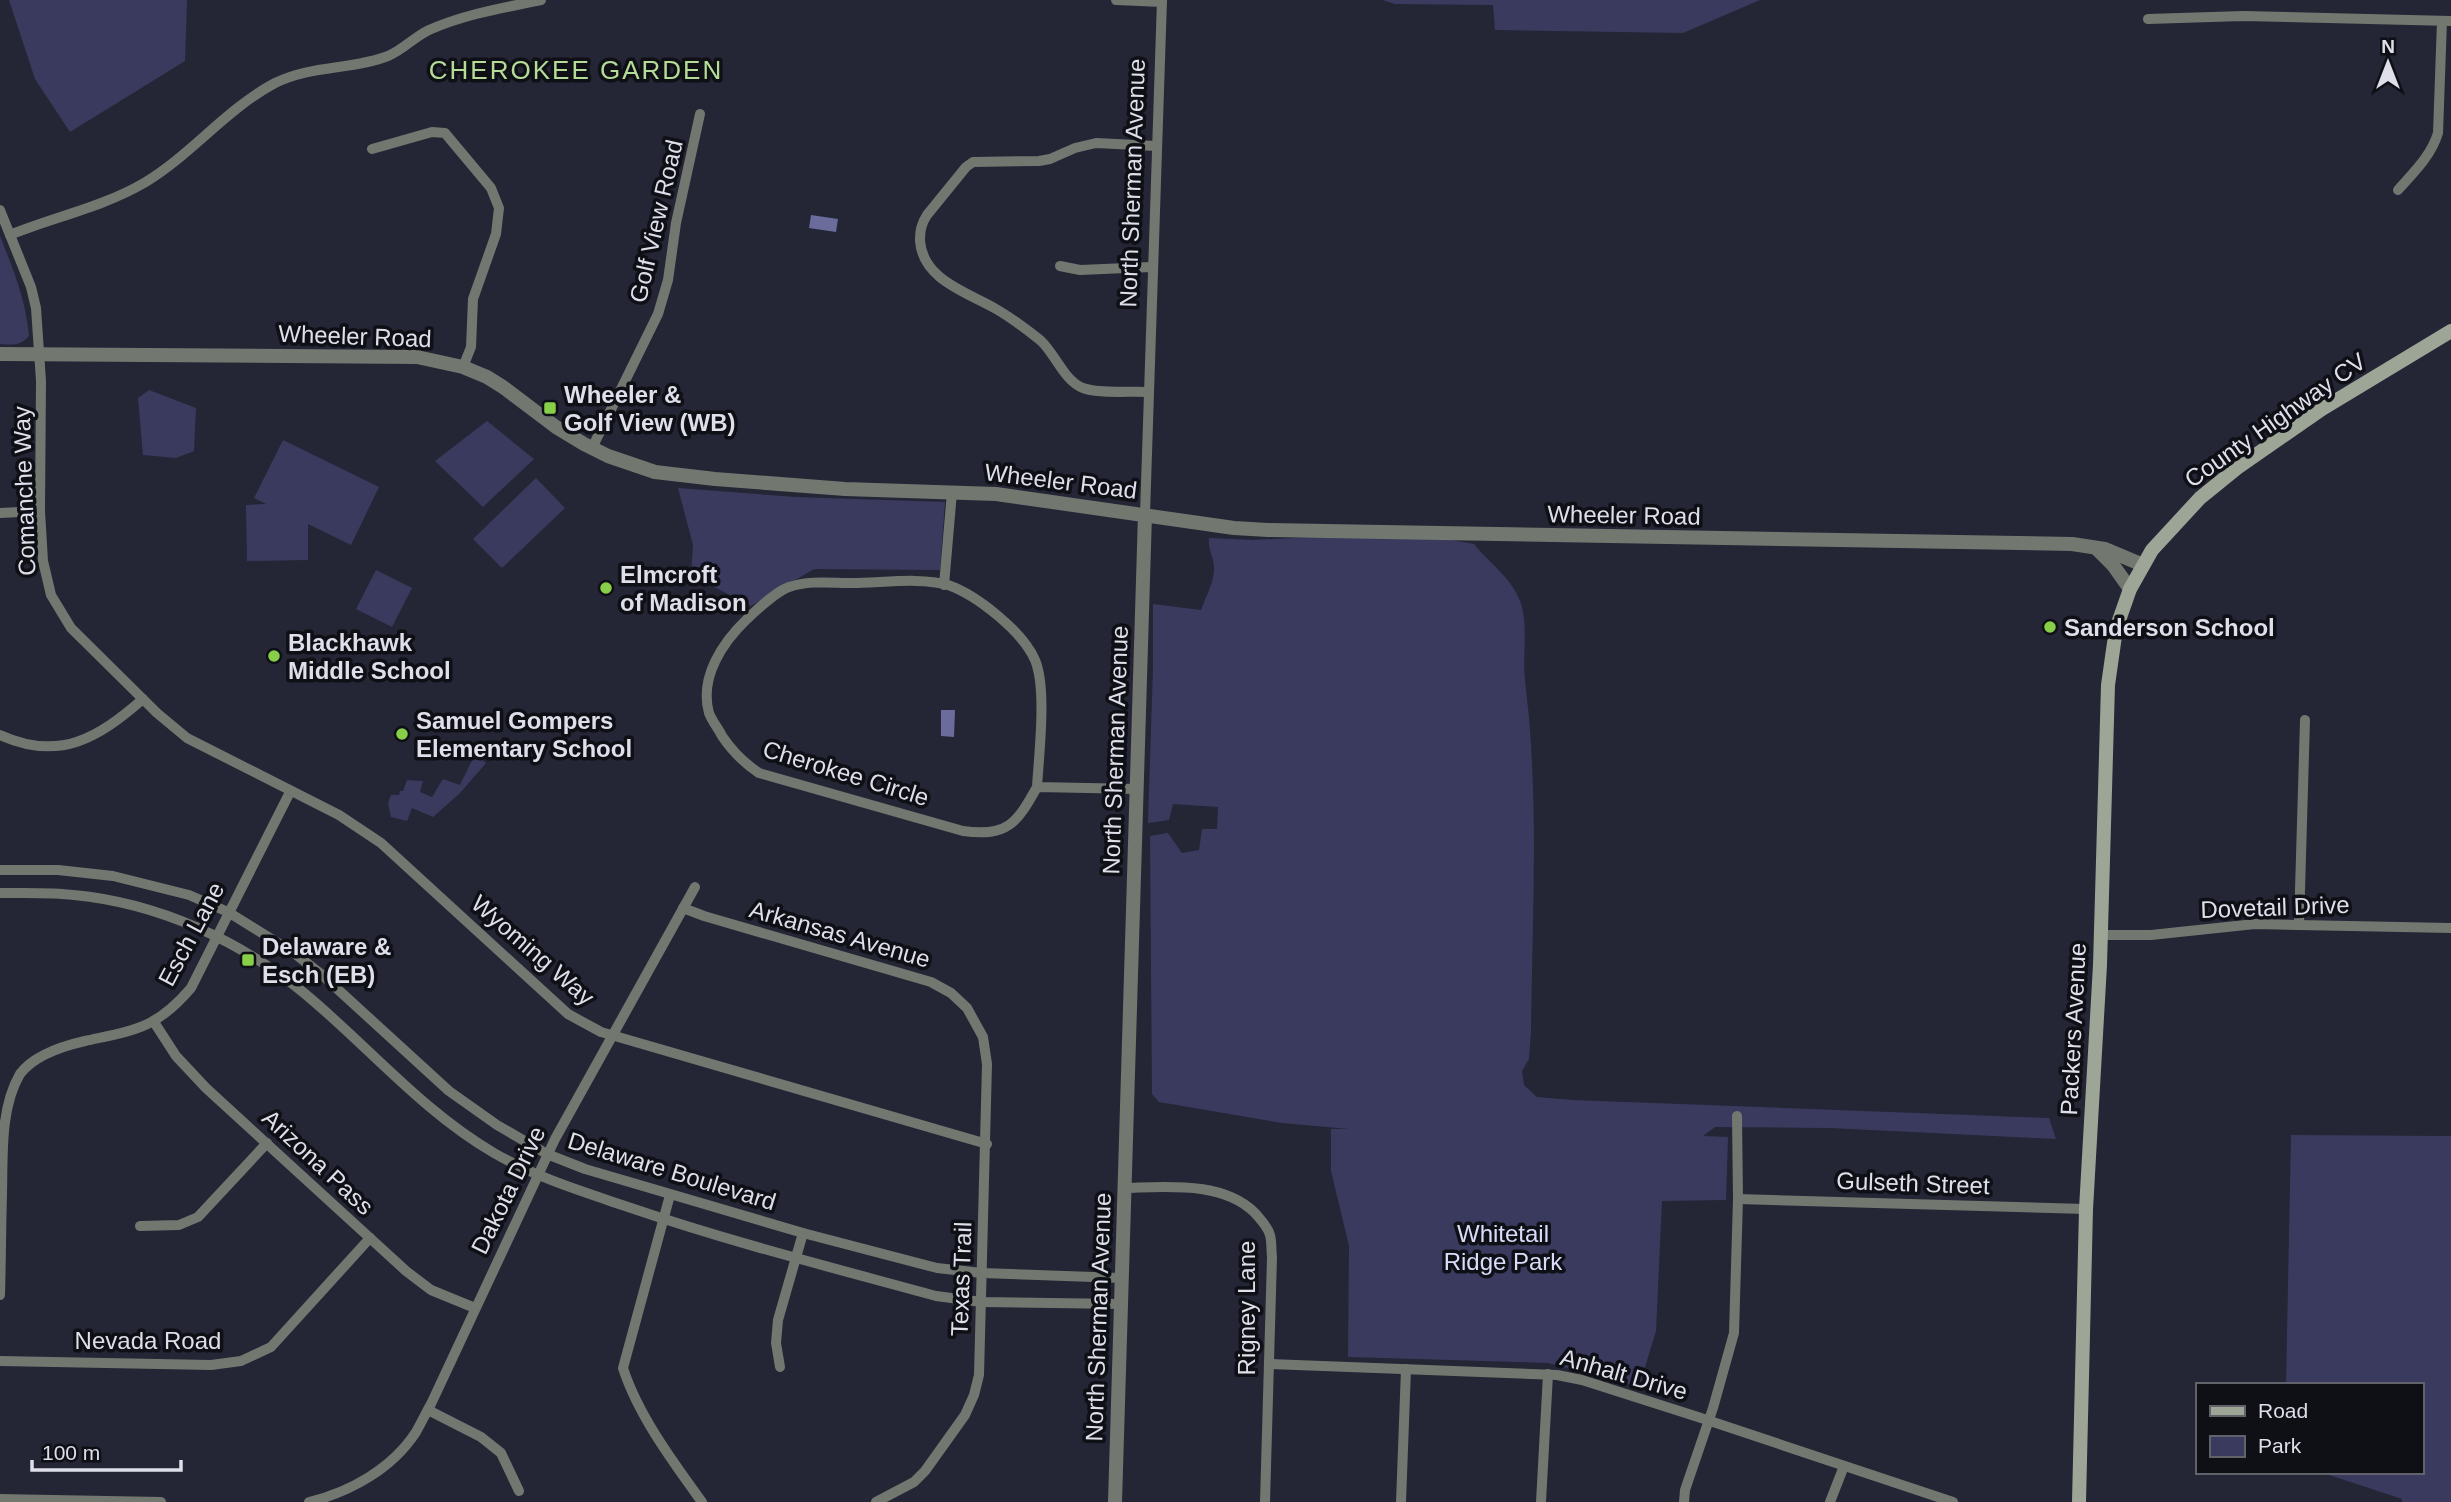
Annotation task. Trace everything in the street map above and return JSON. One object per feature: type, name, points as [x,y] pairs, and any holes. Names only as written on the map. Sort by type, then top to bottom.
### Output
[{"type":"main road","name":"County Highway CV","points":[[2143,565],[2152,550],[2182,515],[2237,468],[2322,409],[2451,331]]},
{"type":"main road","name":"Packers Avenue","points":[[2079,1502],[2086,1209],[2101,934],[2108,685],[2116,629],[2130,589],[2143,565]]},
{"type":"street","points":[[10,235],[104,201],[146,182],[245,103],[276,83],[310,71],[390,55],[428,30],[478,12],[541,0]]},
{"type":"street","points":[[1116,0],[1162,1]]},
{"type":"street","name":"North Sherman Avenue","points":[[1115,1502],[1147,392],[1162,1]]},
{"type":"street","points":[[2148,19],[2243,16],[2446,21],[2438,133],[2434,148],[2398,190]]},
{"type":"street","name":"Golf View Road","points":[[592,448],[658,314],[668,280],[676,223],[700,114]]},
{"type":"street","points":[[372,149],[432,132],[445,133],[491,188],[499,221],[476,285],[471,346],[463,367]]},
{"type":"street","points":[[1147,392],[1089,390],[1076,385],[1043,343],[1004,314],[961,292],[929,267],[922,252],[922,223],[966,167],[978,160],[1039,161],[1086,144],[1156,146]]},
{"type":"street","name":"Comanche Way","points":[[0,210],[31,287],[36,308],[42,430],[40,511],[45,574],[58,608],[78,637],[142,699]]},
{"type":"street","points":[[1060,266],[1080,270],[1152,267]]},
{"type":"street","name":"Wheeler Road","points":[[0,354],[417,357],[463,367],[503,387],[556,427],[592,448],[632,465],[687,477],[845,489],[996,494],[1234,528],[1632,538],[2023,542],[2095,547],[2143,565]]},
{"type":"street","points":[[944,585],[951,492]]},
{"type":"street","points":[[0,513],[40,511]]},
{"type":"street","points":[[2095,547],[2113,565],[2130,589]]},
{"type":"street","name":"Cherokee Circle","points":[[813,582],[927,582],[944,585],[997,613],[1028,646],[1037,663],[1041,694],[1038,787],[1022,814],[1002,831],[983,834],[963,831],[759,773],[746,765],[726,742],[710,716],[706,698],[711,672],[732,633],[787,587],[813,582]]},
{"type":"street","points":[[0,735],[12,741],[41,746],[73,743],[106,730],[142,699]]},
{"type":"street","name":"Wyoming Way","points":[[142,699],[187,738],[339,815],[381,844],[568,1014],[601,1032],[987,1144]]},
{"type":"street","points":[[2299,925],[2305,720]]},
{"type":"street","points":[[1038,787],[1137,789]]},
{"type":"street","name":"Esch Lane","points":[[0,1295],[2,1138],[7,1105],[20,1074],[54,1050],[123,1034],[153,1022],[174,1008],[191,988],[290,792]]},
{"type":"street","name":"Delaware Boulevard","points":[[0,870],[58,870],[113,876],[188,895],[228,912],[294,953],[321,974],[449,1091],[497,1125],[547,1154],[596,1173],[803,1233],[937,1268],[982,1273],[1121,1278]]},
{"type":"street","name":"Dakota Drive","points":[[309,1502],[342,1497],[378,1471],[415,1434],[547,1154],[695,887]]},
{"type":"street","name":"Delaware Boulevard","points":[[0,892],[73,894],[104,899],[168,916],[216,936],[272,969],[304,993],[411,1090],[460,1130],[494,1153],[538,1175],[664,1219],[936,1296],[982,1302],[1121,1304]]},
{"type":"street","name":"Arkansas Avenue","points":[[683,908],[931,982],[960,1001],[973,1017]]},
{"type":"street","name":"Dovetail Drive","points":[[2101,934],[2151,934],[2255,923],[2451,928]]},
{"type":"street","name":"Texas Trail","points":[[876,1502],[914,1482],[933,1461],[965,1415],[979,1375],[988,1064],[983,1037],[973,1017]]},
{"type":"street","name":"Arizona Pass","points":[[153,1022],[176,1056],[206,1088],[406,1271],[431,1290],[475,1308]]},
{"type":"street","points":[[1684,1502],[1685,1490],[1734,1334],[1738,1199],[1737,1116]]},
{"type":"street","points":[[140,1226],[179,1225],[198,1217],[267,1143]]},
{"type":"street","name":"Rigney Lane","points":[[1125,1188],[1223,1193],[1242,1202],[1260,1218],[1270,1234],[1272,1257],[1265,1502]]},
{"type":"street","points":[[670,1195],[623,1368],[643,1414],[702,1502]]},
{"type":"street","name":"Gulseth Street","points":[[1738,1199],[2086,1209]]},
{"type":"street","points":[[780,1367],[776,1335],[803,1233]]},
{"type":"street","name":"Nevada Road","points":[[0,1361],[211,1365],[241,1361],[271,1347],[370,1238]]},
{"type":"street","name":"Anhalt Drive","points":[[1269,1364],[1548,1374],[1582,1380],[1953,1502]]},
{"type":"street","points":[[1401,1502],[1406,1368]]},
{"type":"street","points":[[1541,1502],[1548,1374]]},
{"type":"street","points":[[428,1410],[481,1437],[501,1453],[519,1491]]},
{"type":"street","points":[[1830,1502],[1844,1466]]},
{"type":"street","points":[[0,1499],[161,1502]]},
{"type":"green space","points":[[9,0],[187,0],[185,61],[70,132],[35,79]]},
{"type":"green space","points":[[1382,0],[1760,0],[1683,33],[1495,30],[1493,5],[1395,4]]},
{"type":"green space","points":[[0,236],[18,285],[29,336],[16,344],[0,344]]},
{"type":"green space","points":[[149,390],[196,408],[194,451],[176,458],[143,455],[138,398]]},
{"type":"green space","points":[[487,421],[534,459],[483,507],[435,461]]},
{"type":"green space","points":[[283,440],[379,487],[351,545],[308,524],[308,560],[247,561],[246,505],[266,504],[254,498]]},
{"type":"green space","points":[[536,478],[565,508],[502,568],[473,539]]},
{"type":"green space","points":[[678,488],[796,497],[945,502],[940,570],[814,569],[751,606],[691,575],[693,545]]},
{"type":"green space","name":"Whitetail Ridge Park","points":[[1318,537],[1446,539],[1474,544],[1505,577],[1520,601],[1525,630],[1524,670],[1532,757],[1534,836],[1531,1032],[1529,1059],[1522,1071],[1524,1085],[1537,1097],[2049,1118],[2056,1139],[1830,1128],[1715,1127],[1703,1136],[1728,1137],[1726,1200],[1662,1201],[1656,1331],[1639,1387],[1548,1363],[1348,1357],[1349,1246],[1331,1171],[1331,1129],[1349,1129],[1282,1123],[1159,1102],[1152,1094],[1150,836],[1168,833],[1182,853],[1199,850],[1202,829],[1217,829],[1218,807],[1173,804],[1169,820],[1148,823],[1153,604],[1201,610],[1214,572],[1209,538],[1253,540]]},
{"type":"green space","points":[[376,570],[412,588],[392,627],[356,609]]},
{"type":"green space","points":[[475,754],[486,763],[460,793],[433,817],[412,808],[407,821],[391,817],[388,803],[391,795],[399,795],[407,780],[423,781],[420,792],[432,797],[443,779],[460,785]]},
{"type":"green space","points":[[2291,1135],[2451,1136],[2451,1502],[2402,1502],[2402,1499],[2326,1474],[2423,1474],[2423,1383],[2286,1383]]},
{"type":"shaded area","points":[[811,215],[838,219],[836,232],[809,228]]},
{"type":"shaded area","points":[[941,710],[955,710],[954,737],[941,736]]},
{"type":"place","name":"Wheeler & Golf View (WB)","points":[[550,408]]},
{"type":"place","name":"Elmcroft of Madison","points":[[606,588]]},
{"type":"place","name":"Sanderson School","points":[[2050,627]]},
{"type":"place","name":"Blackhawk Middle School","points":[[274,656]]},
{"type":"place","name":"Samuel Gompers Elementary School","points":[[402,734]]},
{"type":"place","name":"Delaware & Esch (EB)","points":[[248,960]]},
{"type":"district","name":"CHEROKEE GARDEN","points":[[576,70]]}]
